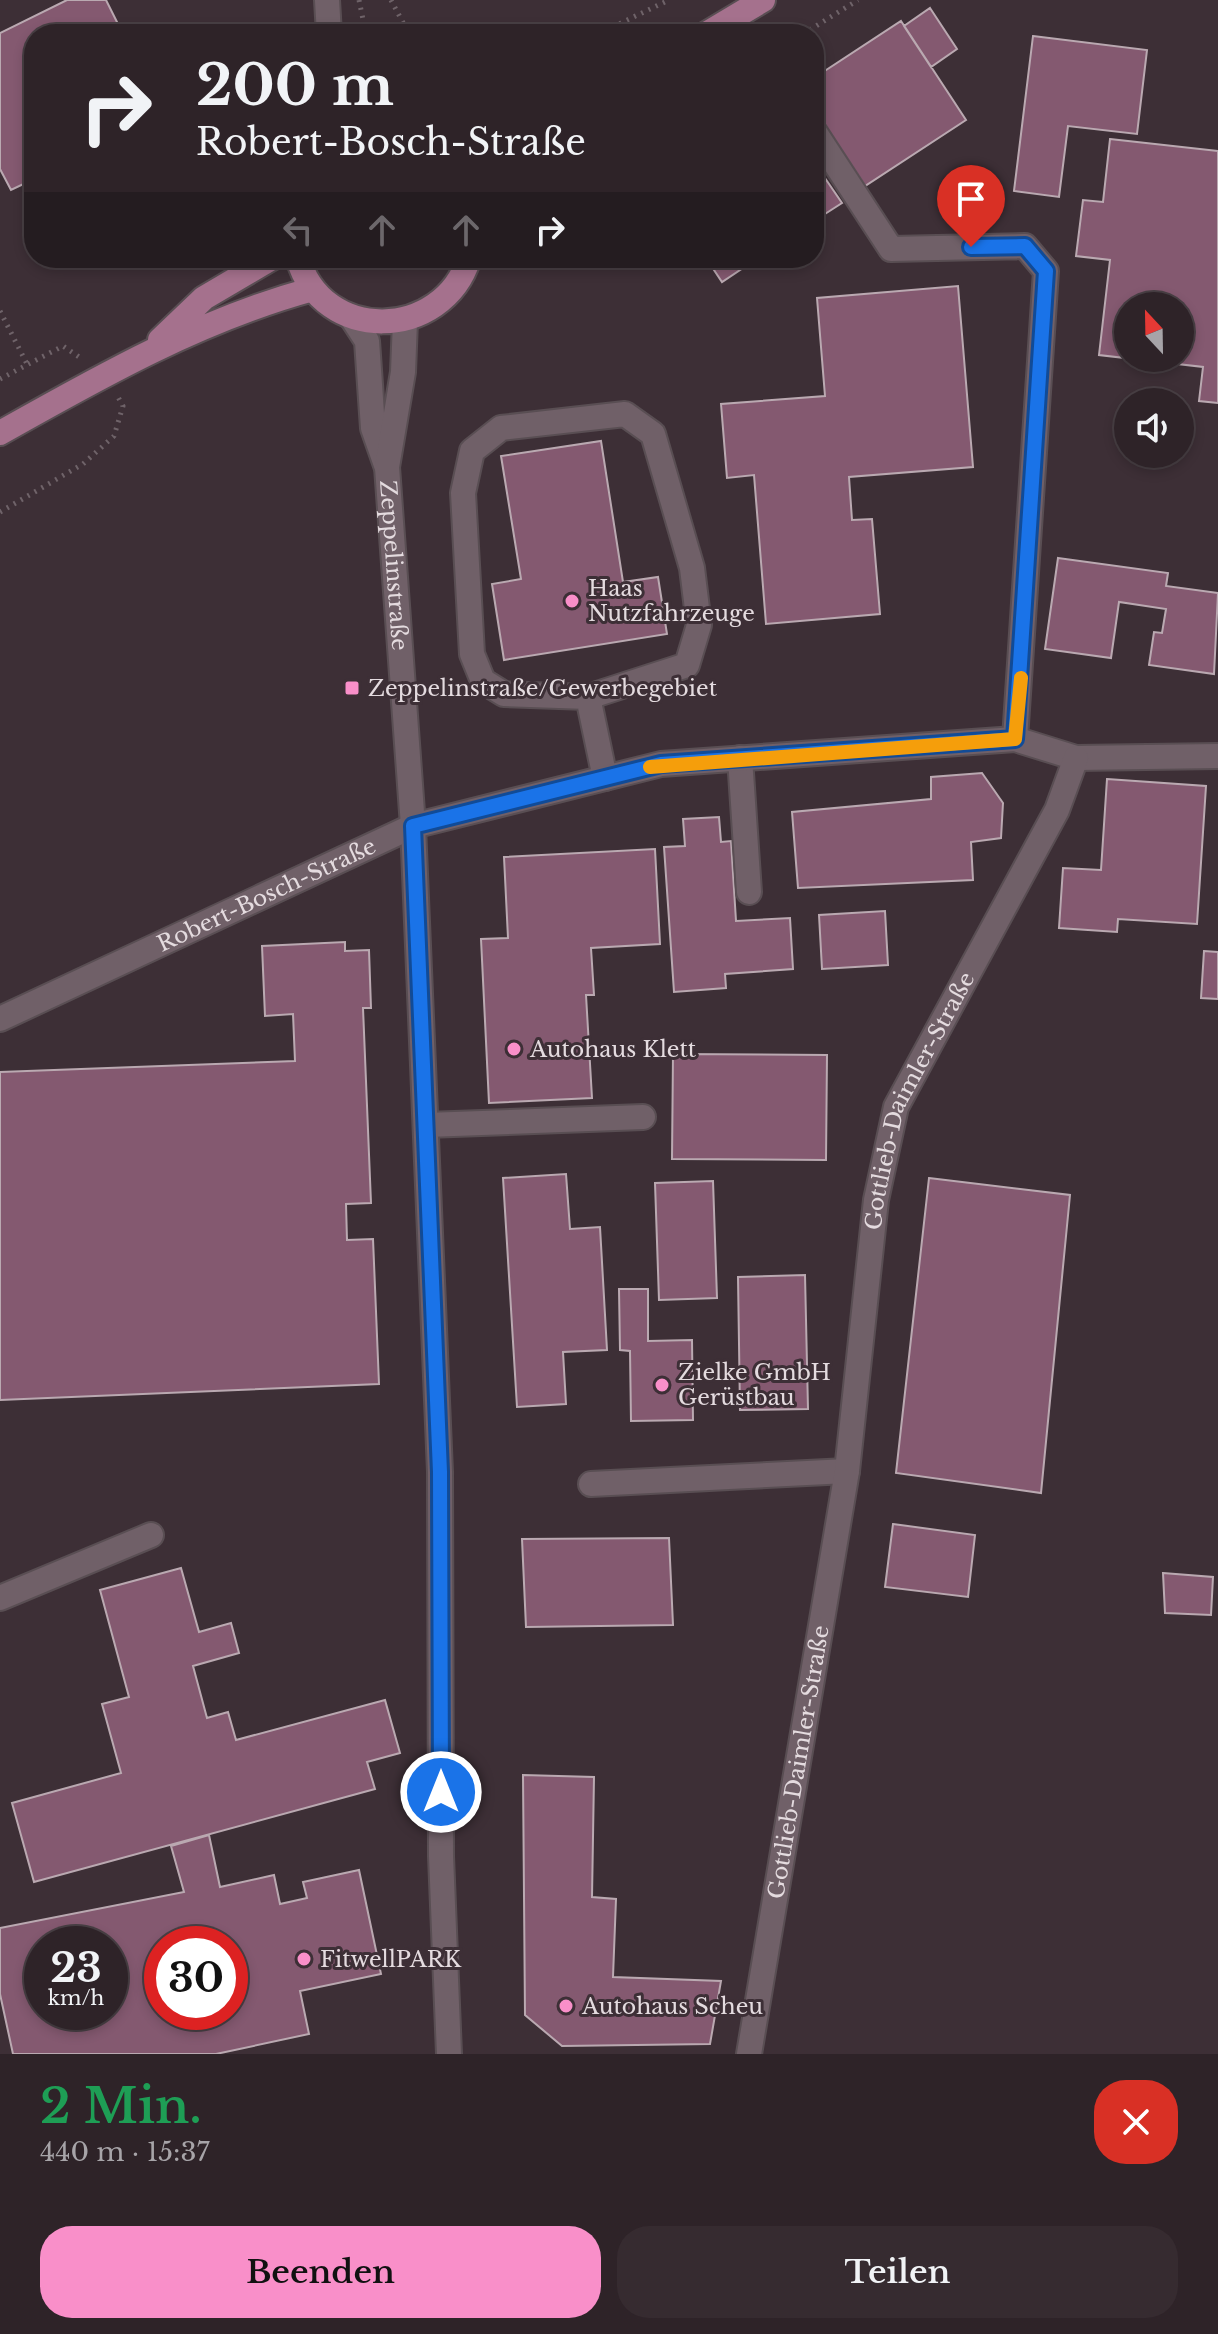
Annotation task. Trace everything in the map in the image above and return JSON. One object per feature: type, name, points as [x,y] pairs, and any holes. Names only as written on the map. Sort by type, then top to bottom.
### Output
[{"type":"main road","points":[[723,24],[763,0]]},
{"type":"main road","points":[[150,350],[204,298],[255,268]]},
{"type":"main road","points":[[303,268],[313,289],[331,306],[352,318],[378,323],[405,321],[444,299],[459,282],[465,268]]},
{"type":"main road","points":[[0,433],[150,350],[266,302],[313,289]]},
{"type":"street","points":[[824,146],[891,249],[1025,246],[1046,271],[1015,739]]},
{"type":"street","name":"Zeppelinstraße","points":[[352,318],[367,341],[373,428],[387,467]]},
{"type":"street","name":"Zeppelinstraße","points":[[405,321],[403,372],[387,467],[413,826],[440,1472],[441,1856],[449,2054]]},
{"type":"street","points":[[625,414],[653,434],[692,568],[699,625],[687,665],[588,697],[504,694],[483,681],[472,654],[463,493],[472,451],[501,428],[625,414]]},
{"type":"street","points":[[588,697],[605,778]]},
{"type":"street","name":"Robert-Bosch-Straße","points":[[1,1017],[413,826],[661,764],[1015,739],[1076,758],[1218,756]]},
{"type":"street","points":[[740,758],[749,892]]},
{"type":"street","name":"Gottlieb-Daimler-Straße","points":[[749,2054],[847,1471],[876,1200],[896,1107],[1057,810],[1076,758]]},
{"type":"street","points":[[426,1125],[643,1117]]},
{"type":"street","points":[[591,1484],[847,1471]]},
{"type":"street","points":[[0,1598],[151,1535]]},
{"type":"path","points":[[359,0],[364,24]]},
{"type":"path","points":[[391,0],[404,24]]},
{"type":"path","points":[[623,24],[669,0]]},
{"type":"path","points":[[819,24],[858,0]]},
{"type":"path","points":[[0,311],[27,364]]},
{"type":"path","points":[[0,379],[63,346],[104,374],[123,406],[114,436],[83,464],[0,512]]},
{"type":"building","points":[[67,0],[106,0],[118,24],[24,24],[24,184],[11,190],[0,169],[0,33]]},
{"type":"building","points":[[930,8],[957,49],[931,67],[904,26]]},
{"type":"building","points":[[901,21],[966,120],[865,186],[824,124],[824,71]]},
{"type":"building","points":[[1033,36],[1147,50],[1137,134],[1068,126],[1059,197],[1014,191]]},
{"type":"building","points":[[1110,139],[1218,151],[1218,403],[1199,401],[1203,367],[1194,366],[1194,292],[1114,292],[1114,357],[1099,355],[1110,260],[1076,256],[1083,200],[1103,202]]},
{"type":"building","points":[[824,177],[842,203],[824,215]]},
{"type":"building","points":[[713,268],[743,268],[722,282]]},
{"type":"building","points":[[958,286],[973,467],[849,477],[852,520],[872,519],[880,614],[766,624],[754,475],[727,478],[721,404],[825,396],[817,298]]},
{"type":"building","points":[[601,441],[623,582],[658,577],[667,634],[504,660],[492,584],[521,579],[501,456]]},
{"type":"building","points":[[1058,558],[1168,573],[1166,586],[1218,593],[1214,674],[1149,665],[1154,632],[1162,633],[1166,609],[1119,602],[1111,658],[1045,649]]},
{"type":"building","points":[[982,773],[1003,803],[1001,838],[971,842],[973,880],[798,888],[792,812],[931,799],[931,777]]},
{"type":"building","points":[[1107,779],[1206,786],[1197,924],[1118,919],[1117,932],[1059,928],[1063,868],[1101,870]]},
{"type":"building","points":[[719,817],[721,842],[731,841],[736,921],[790,918],[793,969],[725,974],[726,988],[674,992],[664,847],[685,846],[683,819]]},
{"type":"building","points":[[655,849],[660,944],[591,948],[594,995],[586,995],[592,1098],[489,1103],[481,939],[508,938],[504,857]]},
{"type":"building","points":[[885,911],[888,965],[822,969],[819,915]]},
{"type":"building","points":[[345,942],[345,951],[369,950],[371,1008],[363,1008],[371,1203],[346,1204],[347,1240],[373,1239],[379,1384],[0,1400],[0,1072],[295,1061],[293,1014],[265,1016],[262,946]]},
{"type":"building","points":[[1204,951],[1218,952],[1218,999],[1201,998]]},
{"type":"building","points":[[673,1054],[827,1055],[826,1160],[672,1159]]},
{"type":"building","points":[[566,1174],[570,1229],[600,1227],[607,1350],[563,1352],[566,1404],[517,1407],[503,1178]]},
{"type":"building","points":[[929,1178],[1070,1195],[1041,1493],[896,1473]]},
{"type":"building","points":[[713,1181],[717,1298],[659,1300],[655,1183]]},
{"type":"building","points":[[805,1275],[808,1409],[740,1410],[738,1277]]},
{"type":"building","name":"Zielke GmbH Gerüstbau","points":[[619,1289],[648,1289],[648,1341],[692,1340],[693,1420],[631,1421],[630,1351],[620,1350]]},
{"type":"building","points":[[893,1524],[975,1535],[968,1597],[885,1587]]},
{"type":"building","points":[[669,1538],[673,1625],[526,1627],[522,1539]]},
{"type":"building","points":[[181,1568],[199,1632],[231,1623],[239,1653],[193,1666],[207,1718],[228,1712],[236,1740],[385,1700],[400,1753],[367,1762],[375,1789],[34,1882],[12,1803],[121,1773],[102,1704],[129,1697],[100,1590]]},
{"type":"building","points":[[1163,1573],[1213,1577],[1211,1615],[1165,1613]]},
{"type":"building","points":[[523,1775],[594,1777],[592,1897],[616,1899],[613,1977],[721,1981],[710,2044],[562,2046],[525,2015]]},
{"type":"building","name":"FitwellPARK","points":[[209,1835],[220,1887],[274,1875],[280,1904],[307,1898],[303,1882],[359,1870],[381,1974],[300,1991],[309,2034],[216,2054],[13,2054],[0,1994],[0,1928],[184,1892],[171,1846]]},
{"type":"slow traffic","points":[[650,767],[1015,739],[1021,678]]},
{"type":"place","name":"Haas Nutzfahrzeuge","points":[[572,601]]},
{"type":"place","name":"Zeppelinstraße/Gewerbegebiet","points":[[352,688]]},
{"type":"place","name":"Autohaus Klett","points":[[514,1049]]},
{"type":"place","name":"Zielke GmbH Gerüstbau","points":[[662,1385]]},
{"type":"place","name":"FitwellPARK","points":[[304,1959]]},
{"type":"place","name":"Autohaus Scheu","points":[[566,2006]]},
{"type":"route","points":[[441,1792],[440,1472],[413,826],[661,764],[1015,739],[1046,271],[1025,246],[971,247]]}]
